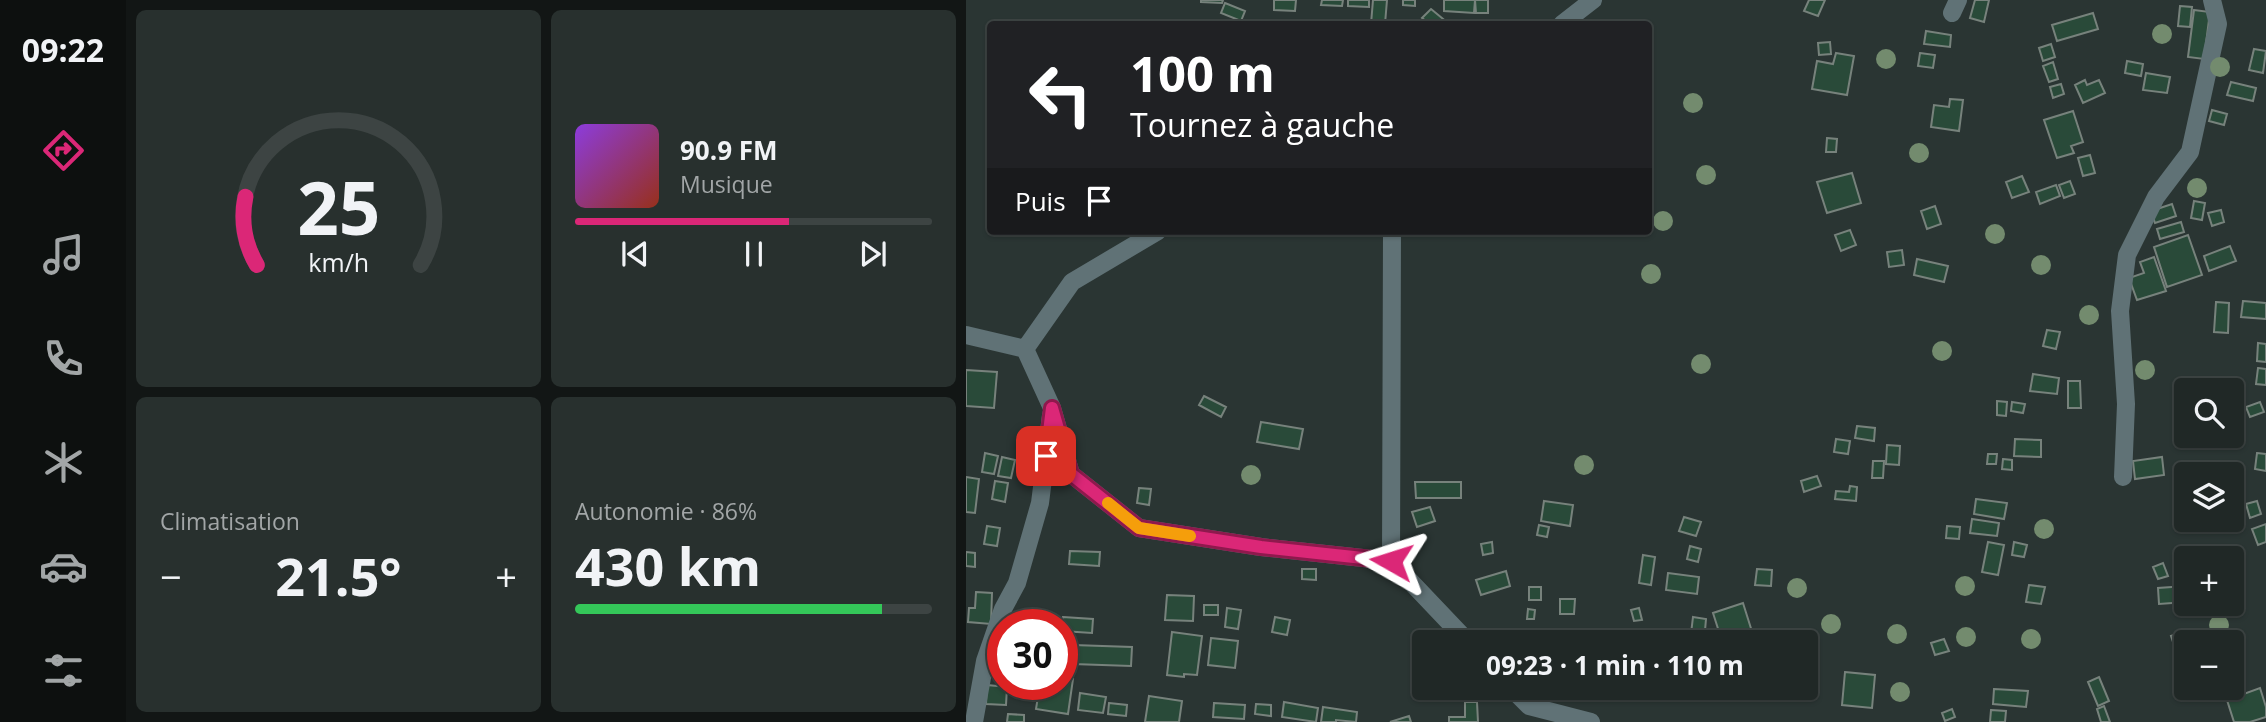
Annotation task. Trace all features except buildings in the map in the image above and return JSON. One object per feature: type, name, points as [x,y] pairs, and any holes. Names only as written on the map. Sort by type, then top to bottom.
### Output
[{"type":"street","points":[[1566,21],[1593,0]]},
{"type":"street","points":[[2123,477],[2126,404],[2120,312],[2127,255],[2157,197],[2190,152],[2218,24],[2212,0]]},
{"type":"street","points":[[1025,349],[1072,282],[1151,235]]},
{"type":"street","points":[[1391,561],[1392,235]]},
{"type":"street","points":[[966,335],[1025,349]]},
{"type":"street","points":[[1025,349],[1052,408],[1071,474],[1139,528],[1261,547],[1391,561],[1457,630]]},
{"type":"street","points":[[974,722],[985,661],[1003,610],[1017,583],[1040,503],[1052,408]]},
{"type":"street","points":[[1523,700],[1529,706],[1591,722]]},
{"type":"slow traffic","points":[[1108,503],[1139,528],[1190,536]]},
{"type":"route","points":[[1046,456],[1052,408],[1071,474],[1139,528],[1261,547],[1391,561]]}]
